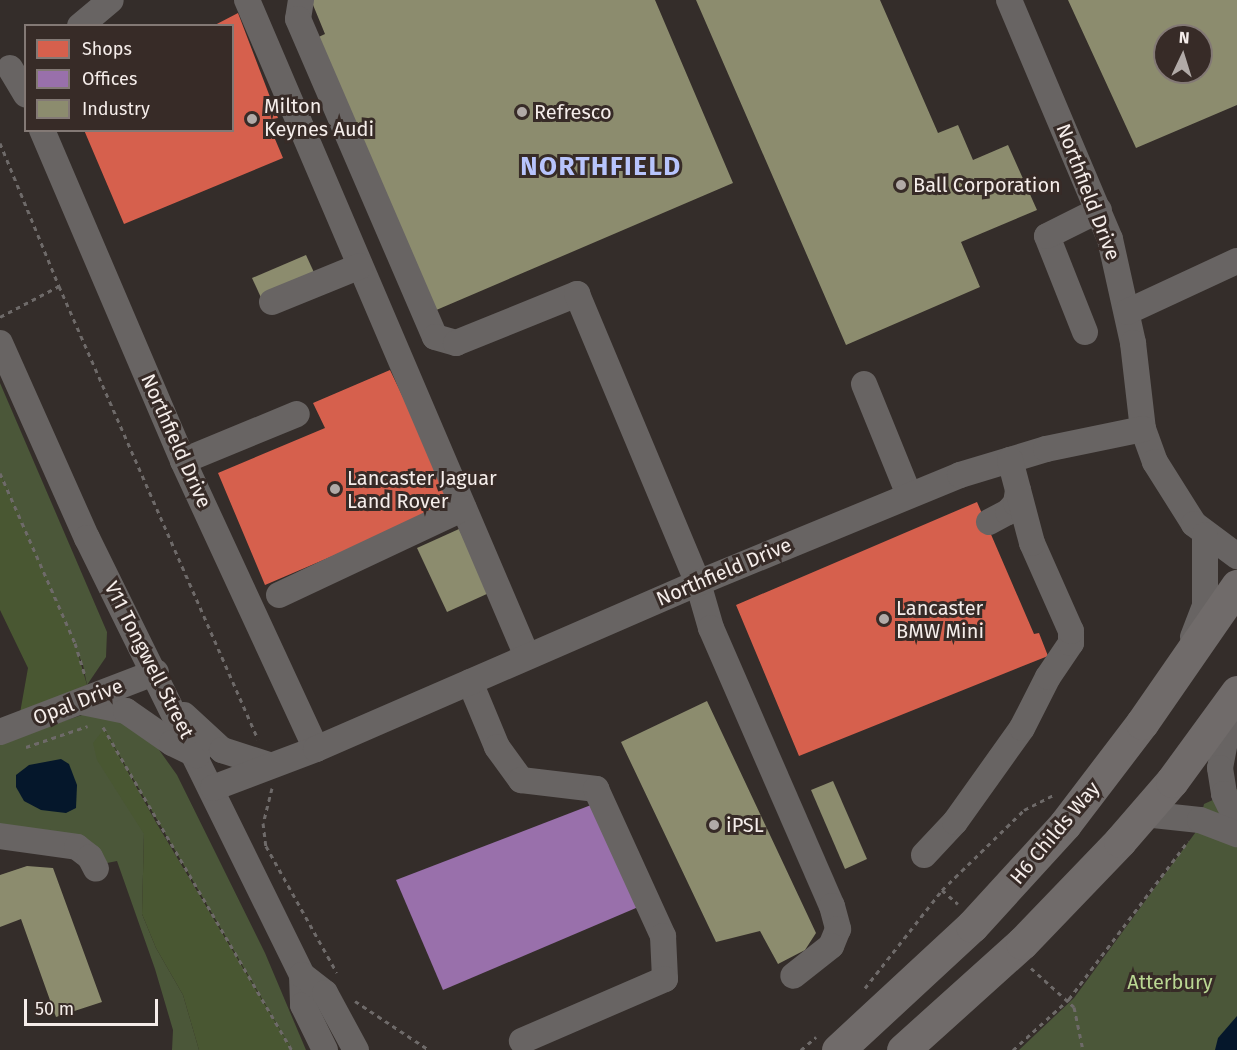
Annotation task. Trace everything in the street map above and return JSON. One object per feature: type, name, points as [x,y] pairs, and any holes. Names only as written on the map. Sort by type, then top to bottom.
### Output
[{"type":"highway","name":"H6 Childs Way","points":[[831,1040],[942,955],[1017,880],[1090,793],[1237,586]]},
{"type":"highway","points":[[903,1050],[958,1003],[1039,927],[1144,814],[1235,695]]},
{"type":"street","points":[[247,0],[527,656]]},
{"type":"street","points":[[301,0],[298,19],[429,329],[435,337],[456,343],[577,294],[698,583],[711,628],[836,919],[838,929],[831,946],[793,976]]},
{"type":"street","name":"Northfield Drive","points":[[1009,0],[1099,210],[1127,312],[1143,429],[1165,482],[1205,534],[1237,556]]},
{"type":"street","points":[[82,24],[105,2]]},
{"type":"street","points":[[12,67],[24,91]]},
{"type":"street","name":"Northfield Drive","points":[[43,132],[183,461],[316,749]]},
{"type":"street","points":[[1084,332],[1047,236],[1099,210]]},
{"type":"street","points":[[1127,312],[1237,261]]},
{"type":"street","points":[[272,302],[360,266]]},
{"type":"street","name":"V11 Tongwell Street","points":[[0,344],[87,538],[197,755],[302,975],[303,1005],[325,1050]]},
{"type":"street","points":[[864,384],[909,495]]},
{"type":"street","points":[[183,461],[297,414]]},
{"type":"street","name":"Northfield Drive","points":[[213,788],[316,749],[527,656],[909,495],[1046,449],[1143,429]]},
{"type":"street","points":[[924,855],[955,822],[1022,728],[1048,677],[1071,643],[1071,631],[1032,543],[1010,460]]},
{"type":"street","points":[[989,522],[1008,512],[1016,503],[1018,490]]},
{"type":"street","points":[[279,594],[464,508]]},
{"type":"street","points":[[1169,682],[1186,653],[1205,606],[1205,534]]},
{"type":"street","name":"Opal Drive","points":[[8,741],[91,705],[156,672]]},
{"type":"street","points":[[470,682],[497,747],[521,780],[596,789],[663,936],[665,980],[522,1041]]},
{"type":"street","points":[[1235,695],[1220,768],[1224,794],[1237,821]]},
{"type":"street","points":[[169,700],[222,750],[269,765]]},
{"type":"street","points":[[91,705],[126,711],[172,743],[197,755]]},
{"type":"street","points":[[1144,814],[1200,820],[1237,834]]},
{"type":"street","points":[[0,836],[77,847],[90,857],[96,869]]},
{"type":"street","name":"V11 Tongwell Street","points":[[302,975],[325,993],[356,1050]]},
{"type":"path","points":[[0,143],[59,286],[269,765],[273,794],[263,823],[266,846],[342,982]]},
{"type":"path","points":[[0,317],[59,286]]},
{"type":"path","points":[[0,473],[75,643],[91,705],[292,1050]]},
{"type":"path","points":[[8,741],[91,705]]},
{"type":"path","points":[[859,996],[942,890],[1024,810],[1056,794]]},
{"type":"path","points":[[1012,1050],[1069,999],[1198,828],[1200,820]]},
{"type":"path","points":[[350,996],[429,1050]]},
{"type":"path","points":[[1069,999],[1077,1018],[1083,1050]]},
{"type":"path","points":[[801,1050],[831,1040]]},
{"type":"green space","points":[[0,383],[107,632],[106,657],[87,685],[83,665],[0,473]]},
{"type":"green space","points":[[0,473],[75,643],[87,685],[20,713],[28,668],[0,610]]},
{"type":"green space","points":[[85,714],[118,719],[152,740],[177,775],[265,953],[306,1050],[292,1050],[104,729],[124,800],[144,833],[142,914],[156,948],[183,995],[199,1050],[172,1050],[173,1030],[155,969],[117,861],[107,863],[0,828],[0,742]]},
{"type":"green space","points":[[104,729],[157,824],[292,1050],[199,1050],[183,995],[156,948],[142,914],[144,834],[97,760],[93,743]]},
{"type":"green space","name":"Atterbury","points":[[1237,789],[1237,1050],[1019,1050],[1074,998],[1198,829],[1204,804]]},
{"type":"water","points":[[61,759],[69,764],[77,785],[76,808],[66,813],[41,810],[24,801],[16,787],[16,775],[29,765]]},
{"type":"water","points":[[1237,1016],[1237,1050],[1215,1050],[1218,1038]]},
{"type":"building: Shops","name":"Milton Keynes Audi","points":[[238,13],[278,118],[267,120],[283,158],[124,224],[85,132],[234,132],[234,24],[217,24]]},
{"type":"building: Shops","name":"Lancaster Jaguar Land Rover","points":[[390,370],[454,504],[265,585],[218,473],[325,428],[313,403]]},
{"type":"building: Shops","name":"Lancaster BMW Mini","points":[[977,502],[1034,634],[1039,633],[1048,656],[799,756],[736,605]]},
{"type":"building: Offices","points":[[591,805],[643,905],[443,990],[396,880]]},
{"type":"building: Industry","name":"Refresco","points":[[311,0],[655,0],[733,183],[427,314],[310,41],[325,34]]},
{"type":"building: Industry","name":"Ball Corporation","points":[[696,0],[880,0],[938,133],[958,125],[973,160],[1008,145],[1037,210],[961,242],[980,287],[846,345]]},
{"type":"building: Industry","points":[[1068,0],[1237,0],[1237,105],[1136,148]]},
{"type":"building: Industry","points":[[306,255],[317,279],[263,302],[252,278]]},
{"type":"building: Industry","points":[[459,529],[489,593],[447,612],[417,548]]},
{"type":"building: Industry","name":"iPSL","points":[[707,701],[816,933],[805,950],[778,964],[760,931],[716,942],[621,742]]},
{"type":"building: Industry","points":[[833,781],[867,859],[845,869],[811,790]]},
{"type":"building: Industry","points":[[27,866],[53,868],[102,1002],[56,1017],[21,919],[0,927],[0,875]]},
{"type":"place","name":"Refresco","points":[[522,112]]},
{"type":"place","name":"Milton Keynes Audi","points":[[252,119]]},
{"type":"place","name":"Ball Corporation","points":[[901,185]]},
{"type":"place","name":"Lancaster Jaguar Land Rover","points":[[335,489]]},
{"type":"place","name":"Lancaster BMW Mini","points":[[884,619]]},
{"type":"place","name":"iPSL","points":[[714,825]]},
{"type":"district","name":"NORTHFIELD","points":[[601,167]]}]
